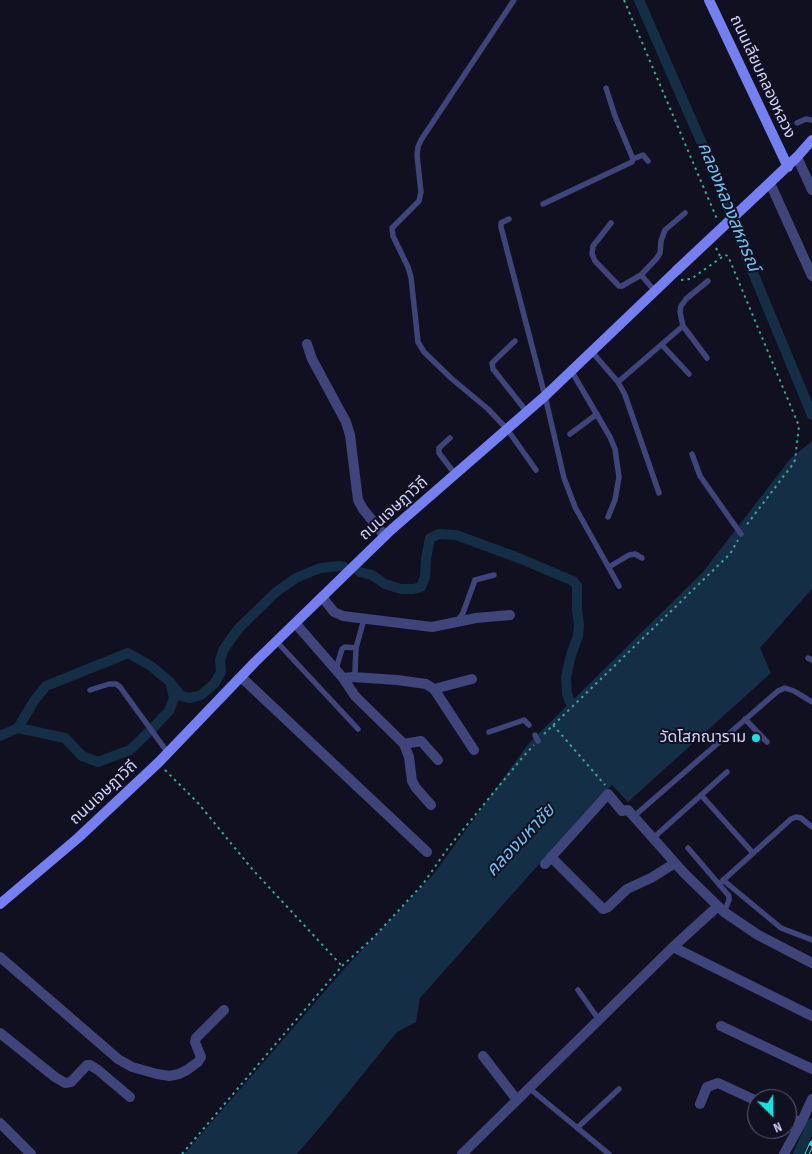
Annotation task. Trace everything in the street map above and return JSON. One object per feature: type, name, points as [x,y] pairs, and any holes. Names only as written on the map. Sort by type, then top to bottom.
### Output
[{"type":"street","name":"ถนนเลียบคลองหลวง","points":[[709,0],[788,167]]},
{"type":"street","name":"ถนนเจษฎาวิถี","points":[[0,904],[78,838],[159,762],[241,677],[385,536],[572,372],[677,270],[788,167],[812,140]]},
{"type":"street","points":[[797,158],[812,190]]},
{"type":"street","points":[[770,183],[812,276]]},
{"type":"street","points":[[307,344],[312,359],[346,422],[350,434],[356,493],[360,505],[385,536]]},
{"type":"street","points":[[322,597],[334,612],[344,616],[432,627],[476,618],[510,615]]},
{"type":"street","points":[[296,624],[343,678],[355,696],[404,744],[410,757],[412,781],[431,805]]},
{"type":"street","points":[[241,677],[427,852]]},
{"type":"street","points":[[343,678],[397,680],[426,684],[434,689],[474,750]]},
{"type":"street","points":[[434,689],[472,679]]},
{"type":"street","points":[[404,744],[421,741],[438,760]]},
{"type":"street","points":[[675,863],[652,878],[628,889],[608,907],[603,909],[548,860],[608,794],[622,812],[628,810],[652,839],[721,909],[758,935],[812,963]]},
{"type":"street","points":[[462,1154],[673,948],[721,909]]},
{"type":"street","points":[[673,948],[812,1016]]},
{"type":"street","points":[[0,957],[118,1059],[132,1067],[157,1074],[169,1076],[179,1074],[198,1062],[201,1057],[195,1042],[196,1038],[224,1010]]},
{"type":"street","points":[[720,1026],[812,1070]]},
{"type":"street","points":[[0,1033],[65,1083],[71,1082],[87,1065],[90,1065],[130,1097]]},
{"type":"street","points":[[483,1056],[517,1100]]},
{"type":"street","points":[[700,1104],[707,1087],[718,1083],[747,1097]]},
{"type":"street","points":[[784,1154],[812,1099]]},
{"type":"street","points":[[797,1121],[801,1123]]},
{"type":"street","points":[[0,1124],[31,1154]]},
{"type":"lane","points":[[514,0],[421,140],[417,155],[422,192],[419,201],[392,228],[392,236],[408,267],[411,278],[418,342],[424,352],[452,379],[488,409],[507,429],[536,470]]},
{"type":"lane","points":[[606,88],[633,160]]},
{"type":"lane","points":[[797,123],[806,119],[812,120]]},
{"type":"lane","points":[[543,204],[631,164],[633,160],[644,155],[648,162]]},
{"type":"lane","points":[[612,222],[593,246],[592,254],[595,261],[618,286],[626,284],[641,275],[660,253],[661,241],[665,230],[685,213]]},
{"type":"lane","points":[[509,219],[501,224],[501,227],[546,396],[559,461],[570,498],[619,586]]},
{"type":"lane","points":[[641,275],[655,291]]},
{"type":"lane","points":[[707,358],[683,326],[680,312],[681,306],[686,299],[708,281]]},
{"type":"lane","points":[[618,382],[683,326]]},
{"type":"lane","points":[[515,342],[492,363],[493,369],[527,412]]},
{"type":"lane","points":[[662,345],[689,374]]},
{"type":"lane","points":[[592,352],[618,382],[630,407],[659,493]]},
{"type":"lane","points":[[572,372],[610,437],[617,460],[619,478],[615,500],[608,517]]},
{"type":"lane","points":[[570,434],[597,414]]},
{"type":"lane","points":[[450,438],[439,448],[439,452],[455,474]]},
{"type":"lane","points":[[692,454],[700,476],[741,534]]},
{"type":"lane","points":[[609,567],[629,555],[635,554],[642,558]]},
{"type":"lane","points":[[456,622],[463,613],[475,580],[494,575]]},
{"type":"lane","points":[[355,672],[356,648],[364,619]]},
{"type":"lane","points":[[277,642],[358,729]]},
{"type":"lane","points":[[336,670],[342,649],[345,647],[356,648]]},
{"type":"lane","points":[[90,690],[109,684],[120,686],[168,753]]},
{"type":"lane","points":[[633,817],[778,691],[786,688],[812,702]]},
{"type":"lane","points":[[745,719],[767,742]]},
{"type":"lane","points":[[489,732],[524,720],[529,725]]},
{"type":"lane","points":[[652,839],[727,772]]},
{"type":"lane","points":[[701,795],[753,853]]},
{"type":"lane","points":[[721,882],[791,819],[800,818],[812,827]]},
{"type":"lane","points":[[688,848],[721,882],[781,928],[812,940]]},
{"type":"lane","points":[[721,882],[729,896],[729,900],[721,909]]},
{"type":"lane","points":[[578,990],[599,1020]]},
{"type":"lane","points":[[529,1088],[609,1154]]},
{"type":"lane","points":[[577,1128],[619,1089]]},
{"type":"path","points":[[624,0],[718,223]]},
{"type":"path","points":[[715,245],[721,258]]},
{"type":"path","points":[[182,1154],[342,966],[373,938],[423,884],[448,848],[537,738],[552,725],[609,790]]},
{"type":"path","points":[[159,762],[198,803],[253,870],[342,966]]},
{"type":"water","name":"คลองมหาชัย","points":[[812,441],[812,589],[760,648],[771,673],[628,802],[612,785],[595,801],[420,998],[416,1022],[397,1032],[297,1154],[184,1154],[345,968],[433,875],[529,743],[703,572],[790,459]]},
{"type":"waterway","name":"คลองหลวงสหกรณ์","points":[[639,0],[721,187],[747,258],[812,415]]},
{"type":"waterway","points":[[360,572],[372,575],[385,584],[401,589],[421,587],[425,577],[430,538],[439,534],[456,535],[519,558],[573,581],[577,586],[579,625],[578,636],[566,677],[567,694],[570,702]]},
{"type":"waterway","points":[[18,728],[34,701],[46,686],[128,653],[151,666],[170,682],[181,696],[190,698],[201,695],[214,684],[221,672],[220,660],[230,640],[240,627],[276,592],[296,578],[320,568],[344,567]]},
{"type":"waterway","points":[[0,736],[18,728],[65,738],[82,756],[98,762],[130,750],[152,729],[169,711],[174,698],[171,685]]},
{"type":"waterway","points":[[798,1154],[812,1123]]},
{"type":"railway","points":[[807,1154],[812,1143]]},
{"type":"place","name":"วัดโสภณาราม","points":[[756,738]]}]
